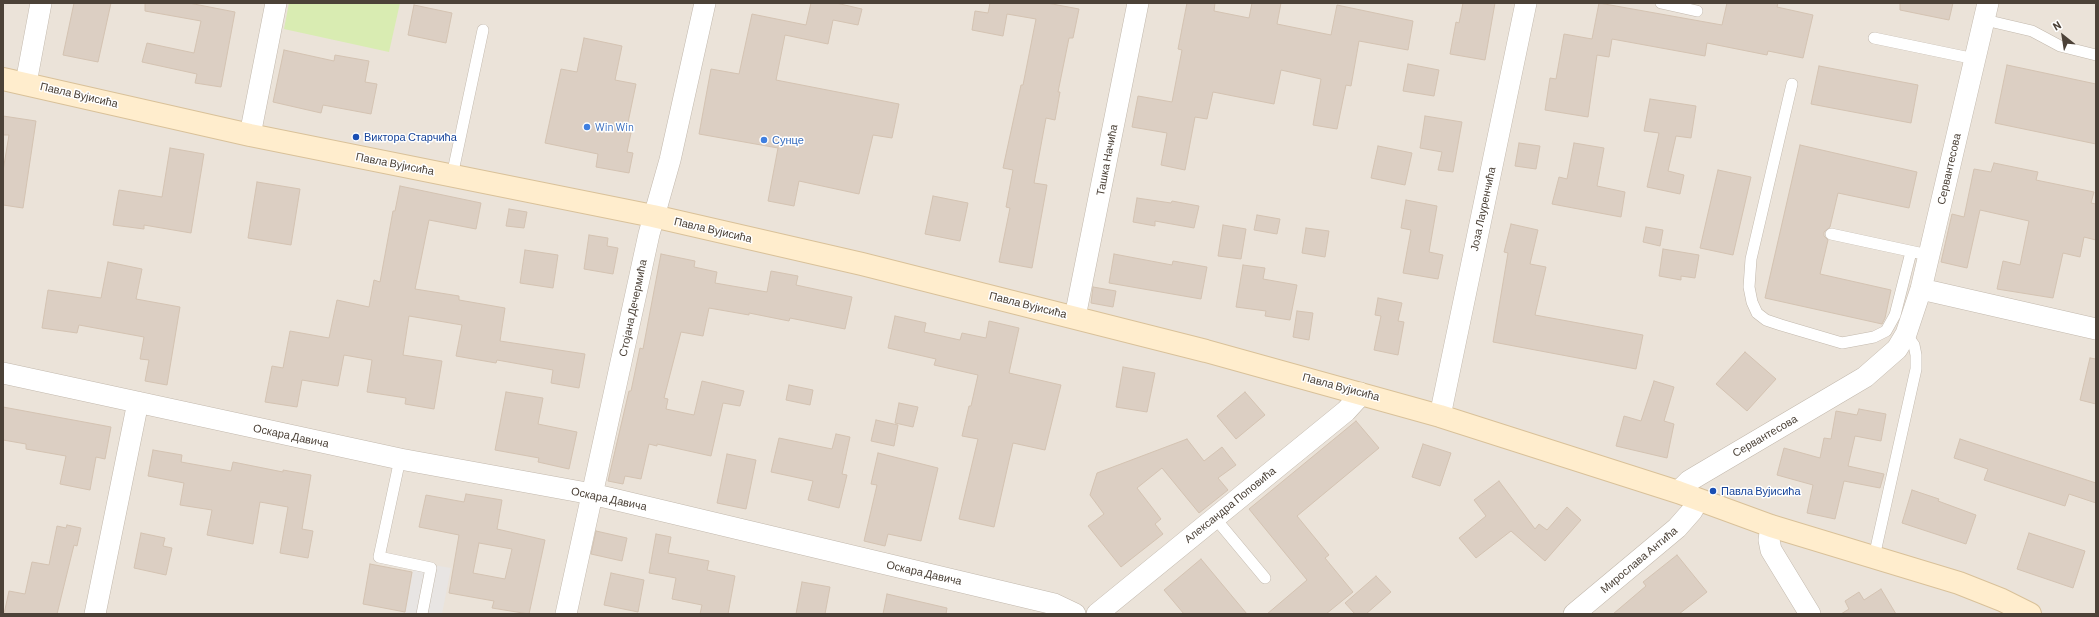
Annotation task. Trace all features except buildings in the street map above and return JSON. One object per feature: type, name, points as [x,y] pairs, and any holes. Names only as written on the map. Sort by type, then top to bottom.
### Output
[{"type":"street","points":[[26,83],[41,3]]},
{"type":"street","points":[[250,135],[276,3]]},
{"type":"street","name":"Стојана Дечермића","points":[[566,614],[654,216],[670,160],[705,3]]},
{"type":"street","name":"Ташка Начића","points":[[1075,317],[1138,3]]},
{"type":"street","name":"Јоза Лауренчића","points":[[1440,416],[1526,3]]},
{"type":"street","name":"Сервантесова","points":[[1688,496],[1688,482],[1865,377],[1897,349],[1906,334],[1921,289],[1920,253],[1975,59],[1986,12]]},
{"type":"street","name":"Павла Вујисића","points":[[3,79],[250,135],[654,216],[862,264],[1075,317],[1360,393],[1440,416],[1688,496],[1771,526],[1959,583],[2002,600],[2030,614]]},
{"type":"street","points":[[1921,289],[2096,329]]},
{"type":"street","name":"Оскара Давича","points":[[3,373],[400,459],[592,494],[1054,604],[1075,614]]},
{"type":"street","name":"Александра Поповића","points":[[1097,614],[1346,411],[1360,393]]},
{"type":"street","points":[[95,614],[138,402]]},
{"type":"street","name":"Мирослава Антића","points":[[1574,614],[1677,528],[1692,510],[1688,496]]},
{"type":"street","points":[[1771,526],[1769,540],[1771,550],[1810,614]]},
{"type":"lane","points":[[1661,3],[1697,11]]},
{"type":"lane","points":[[1986,12],[2032,31],[2060,46],[2096,56]]},
{"type":"lane","points":[[452,176],[483,30]]},
{"type":"lane","points":[[1874,38],[1975,59]]},
{"type":"lane","points":[[1792,84],[1751,259],[1749,287],[1752,302],[1757,313],[1766,320],[1780,326],[1842,343],[1874,337],[1886,331],[1896,316],[1920,253],[1831,234]]},
{"type":"lane","points":[[1874,557],[1916,369],[1914,345],[1906,334]]},
{"type":"lane","points":[[400,459],[379,557],[431,568],[422,614]]},
{"type":"lane","points":[[1215,518],[1265,578]]},
{"type":"shaded area","points":[[3,3],[2096,3],[2096,614],[3,614]]},
{"type":"shaded area","points":[[415,562],[451,568],[442,614],[405,614]]},
{"type":"green space","points":[[289,3],[400,3],[389,52],[284,29]]},
{"type":"place","name":"Win Win","points":[[587,127]]},
{"type":"place","name":"Виктора Старчића","points":[[356,137]]},
{"type":"place","name":"Сунце","points":[[764,140]]},
{"type":"place","name":"Павла Вујисића","points":[[1713,491]]}]
